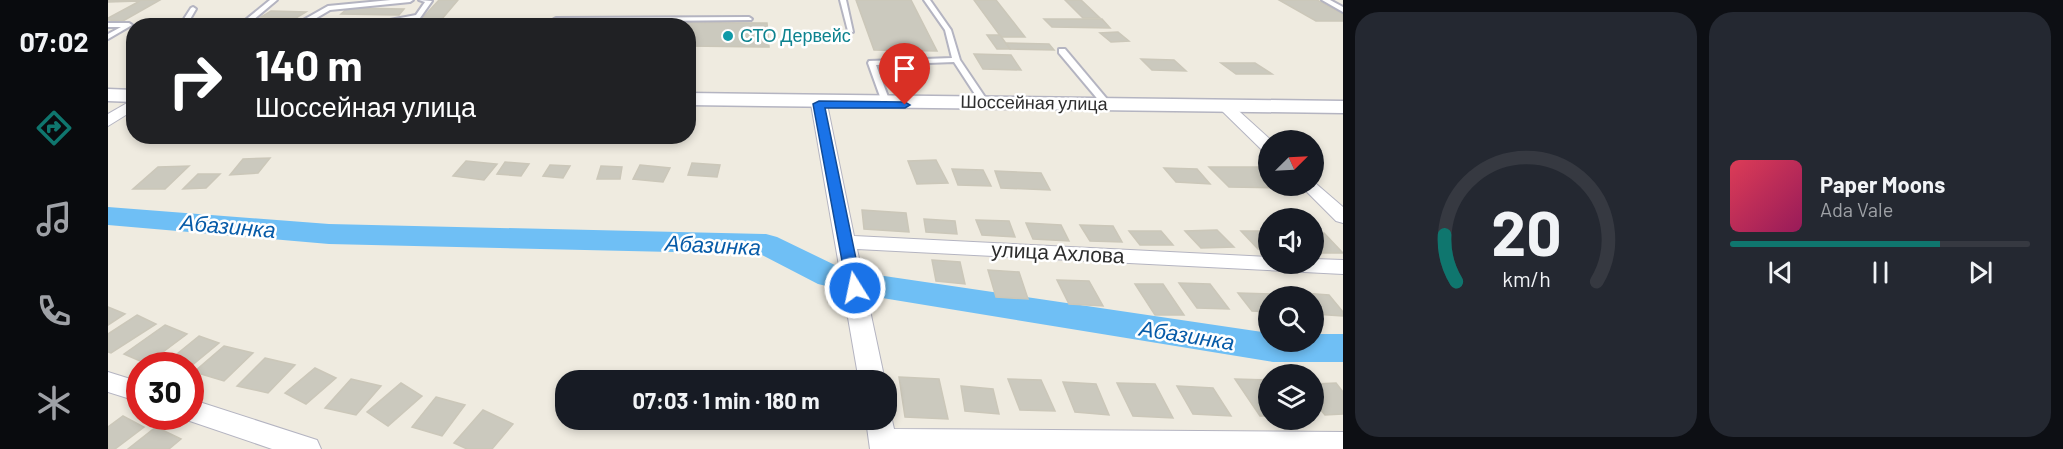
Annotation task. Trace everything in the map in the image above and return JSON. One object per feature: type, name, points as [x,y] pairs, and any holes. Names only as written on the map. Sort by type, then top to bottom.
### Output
[{"type":"main road","points":[[108,94],[126,94]]},
{"type":"main road","name":"Шоссейная улица","points":[[696,101],[1108,106]]},
{"type":"main road","name":"Шоссейная улица","points":[[696,101],[1343,109]]},
{"type":"street","points":[[819,104],[870,370]]},
{"type":"street","points":[[1226,107],[1258,137]]},
{"type":"street","points":[[108,121],[126,109]]},
{"type":"street","points":[[1320,196],[1343,218]]},
{"type":"street","name":"улица Ахлова","points":[[846,242],[1258,263]]},
{"type":"street","points":[[1324,266],[1343,267]]},
{"type":"street","points":[[108,382],[126,388]]},
{"type":"street","points":[[204,415],[308,449]]},
{"type":"street","points":[[882,437],[1343,444]]},
{"type":"lane","points":[[251,18],[274,0]]},
{"type":"lane","points":[[311,18],[328,8],[410,0]]},
{"type":"lane","points":[[412,18],[418,17],[429,1],[422,0]]},
{"type":"lane","points":[[843,0],[851,32]]},
{"type":"lane","points":[[927,0],[948,30],[956,60],[985,103]]},
{"type":"lane","points":[[1325,0],[1343,10]]},
{"type":"lane","points":[[187,18],[193,9]]},
{"type":"lane","points":[[696,19],[749,19]]},
{"type":"lane","points":[[108,25],[126,25]]},
{"type":"lane","points":[[108,37],[126,27]]},
{"type":"lane","points":[[1062,51],[1108,106]]},
{"type":"lane","points":[[886,102],[872,63],[956,60]]},
{"type":"building","points":[[108,0],[160,0],[123,21],[108,20],[108,18],[140,1],[108,2]]},
{"type":"building","points":[[439,0],[458,0],[443,18],[422,18]]},
{"type":"building","points":[[856,0],[911,0],[937,51],[874,50]]},
{"type":"building","points":[[974,0],[996,0],[1025,37],[1001,37]]},
{"type":"building","points":[[1065,0],[1081,0],[1100,18],[1083,18]]},
{"type":"building","points":[[1279,0],[1317,0],[1343,14],[1343,21],[1316,21]]},
{"type":"building","points":[[348,8],[404,9],[399,15],[341,14]]},
{"type":"building","points":[[271,11],[306,12],[296,18],[261,17]]},
{"type":"building","points":[[1044,19],[1102,19],[1110,28],[1052,27]]},
{"type":"building","name":"СТО Дервейс","points":[[696,23],[767,23],[769,47],[696,46]]},
{"type":"building","points":[[1118,32],[1129,41],[1111,42],[1100,33]]},
{"type":"building","points":[[987,35],[1000,35],[1010,49],[997,49]]},
{"type":"building","points":[[1006,43],[1049,44],[1054,50],[1010,49]]},
{"type":"building","points":[[974,54],[1011,55],[1021,70],[983,69]]},
{"type":"building","points":[[1141,59],[1174,60],[1186,71],[1152,70]]},
{"type":"building","points":[[1221,63],[1255,63],[1272,74],[1236,74]]},
{"type":"building","points":[[270,158],[258,173],[230,175],[243,159]]},
{"type":"building","points":[[936,160],[948,183],[917,184],[908,161]]},
{"type":"building","points":[[466,161],[497,164],[484,180],[453,176]]},
{"type":"building","points":[[505,162],[529,164],[521,176],[497,174]]},
{"type":"building","points":[[692,163],[720,165],[717,177],[688,175]]},
{"type":"building","points":[[550,165],[570,166],[563,178],[543,176]]},
{"type":"building","points":[[640,165],[670,168],[663,182],[633,179]]},
{"type":"building","points":[[189,166],[165,189],[133,189],[158,167]]},
{"type":"building","points":[[601,166],[622,167],[620,179],[597,179]]},
{"type":"building","points":[[1209,167],[1258,167],[1258,188],[1229,187]]},
{"type":"building","points":[[1164,168],[1197,169],[1210,184],[1176,182]]},
{"type":"building","points":[[952,169],[983,170],[991,186],[958,185]]},
{"type":"building","points":[[995,171],[1041,173],[1050,190],[1001,188]]},
{"type":"building","points":[[198,174],[220,174],[206,188],[183,189]]},
{"type":"building","points":[[862,210],[906,213],[909,232],[864,229]]},
{"type":"building","points":[[924,219],[955,221],[957,234],[926,232]]},
{"type":"building","points":[[976,220],[1009,221],[1015,237],[982,235]]},
{"type":"building","points":[[1026,223],[1061,225],[1069,241],[1033,239]]},
{"type":"building","points":[[1080,225],[1113,226],[1122,242],[1090,241]]},
{"type":"building","points":[[1217,230],[1234,247],[1201,248],[1185,231]]},
{"type":"building","points":[[1129,231],[1161,231],[1173,245],[1140,245]]},
{"type":"building","points":[[1241,231],[1258,231],[1258,249]]},
{"type":"building","points":[[1324,233],[1343,253],[1324,253]]},
{"type":"building","points":[[932,260],[960,262],[965,284],[936,281]]},
{"type":"building","points":[[988,270],[1019,272],[1028,299],[996,297]]},
{"type":"building","points":[[1057,280],[1089,281],[1103,306],[1069,304]]},
{"type":"building","points":[[1179,283],[1210,284],[1229,309],[1197,308]]},
{"type":"building","points":[[1135,284],[1163,284],[1184,315],[1155,315]]},
{"type":"building","points":[[1238,293],[1258,294],[1258,311],[1252,311]]},
{"type":"building","points":[[1324,295],[1329,295],[1343,312],[1343,316],[1324,315]]},
{"type":"building","points":[[108,307],[125,314],[108,325]]},
{"type":"building","points":[[137,315],[156,324],[111,353],[108,352],[108,334]]},
{"type":"building","points":[[165,325],[187,334],[163,352],[127,352]]},
{"type":"building","points":[[199,336],[219,343],[204,355],[204,352],[179,352]]},
{"type":"building","points":[[224,346],[253,353],[224,381],[204,375],[204,363]]},
{"type":"building","points":[[265,358],[295,365],[268,393],[237,386]]},
{"type":"building","points":[[315,368],[336,378],[306,404],[285,393]]},
{"type":"building","points":[[899,377],[939,379],[948,419],[905,417]]},
{"type":"building","points":[[351,379],[381,386],[356,415],[325,408]]},
{"type":"building","points":[[1008,379],[1041,380],[1055,411],[1020,410]]},
{"type":"building","points":[[1235,379],[1258,380],[1258,413]]},
{"type":"building","points":[[1063,382],[1096,384],[1109,415],[1075,412]]},
{"type":"building","points":[[401,383],[422,396],[388,426],[367,412]]},
{"type":"building","points":[[1117,383],[1155,384],[1173,418],[1133,416]]},
{"type":"building","points":[[1336,383],[1343,392],[1343,414],[1324,414],[1324,384]]},
{"type":"building","points":[[961,386],[993,389],[999,414],[965,411]]},
{"type":"building","points":[[1177,386],[1213,388],[1231,416],[1193,414]]},
{"type":"building","points":[[436,397],[465,405],[442,436],[412,427]]},
{"type":"building","points":[[483,410],[513,424],[492,449],[467,449],[454,443]]},
{"type":"building","points":[[123,416],[126,418],[126,430],[140,430],[115,449],[108,449],[108,427]]},
{"type":"building","points":[[152,430],[162,430],[181,439],[169,449],[128,449]]},
{"type":"waterway","name":"Абазинка","points":[[108,216],[329,234],[766,244],[830,276],[864,284],[1273,348],[1343,348]]},
{"type":"place","name":"СТО Дервейс","points":[[728,36]]},
{"type":"route","points":[[855,288],[819,104],[905,105]]}]
